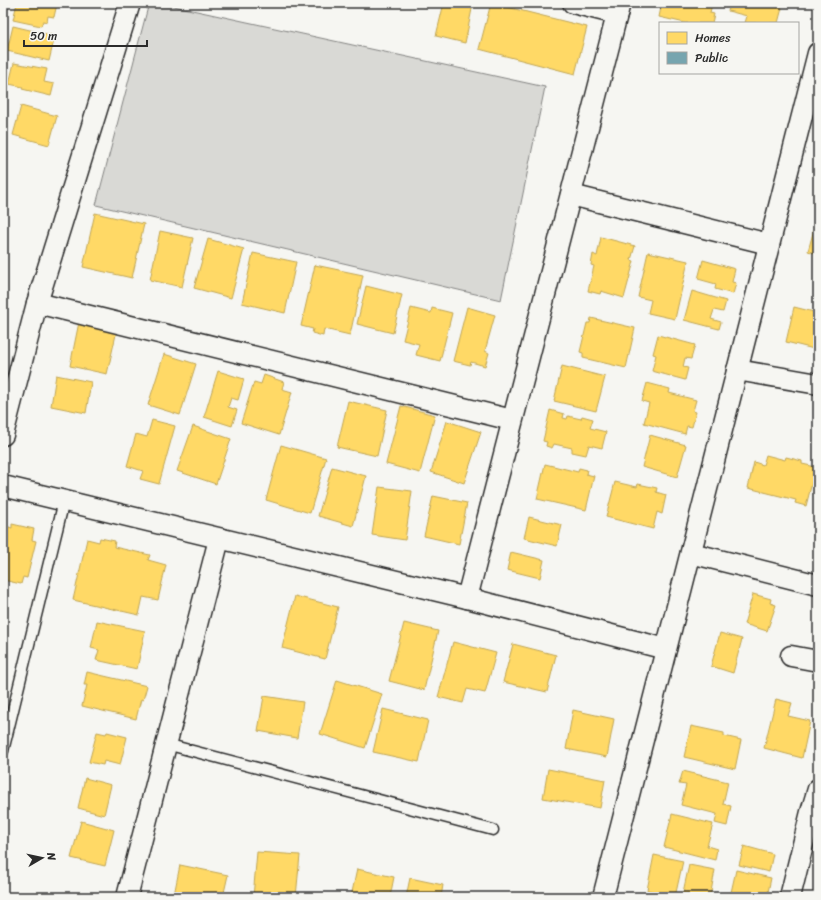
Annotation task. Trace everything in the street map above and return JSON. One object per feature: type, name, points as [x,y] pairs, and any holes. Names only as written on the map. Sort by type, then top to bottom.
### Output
[{"type":"street","points":[[3,435],[37,303],[130,3]]},
{"type":"street","points":[[467,598],[618,9],[574,3]]},
{"type":"street","points":[[603,897],[769,244],[817,64]]},
{"type":"street","points":[[571,195],[769,244]]},
{"type":"street","points":[[37,303],[512,420]]},
{"type":"street","points":[[737,370],[818,384]]},
{"type":"street","points":[[3,486],[467,598],[666,649]]},
{"type":"street","points":[[127,897],[219,539]]},
{"type":"street","points":[[691,553],[818,585]]},
{"type":"street","points":[[791,656],[818,661]]},
{"type":"street","points":[[790,897],[818,789]]},
{"type":"lane","points":[[3,751],[64,501]]},
{"type":"lane","points":[[166,744],[494,830]]},
{"type":"shaded area","points":[[149,3],[160,3],[545,87],[501,300],[96,205]]},
{"type":"building: Homes","points":[[17,3],[57,4],[54,17],[48,16],[47,22],[43,21],[41,26],[13,20]]},
{"type":"building: Homes","points":[[444,3],[473,4],[465,43],[436,36]]},
{"type":"building: Homes","points":[[491,3],[587,27],[575,74],[479,49]]},
{"type":"building: Homes","points":[[662,3],[712,3],[710,13],[714,14],[712,22],[681,22],[659,17]]},
{"type":"building: Homes","points":[[731,3],[763,3],[782,8],[778,22],[745,22],[747,16],[728,11]]},
{"type":"building: Homes","points":[[13,26],[55,36],[49,61],[7,51]]},
{"type":"building: Homes","points":[[14,63],[47,69],[44,82],[54,84],[51,96],[22,89],[23,87],[9,84]]},
{"type":"building: Homes","points":[[21,106],[57,116],[49,145],[13,135]]},
{"type":"building: Homes","points":[[95,213],[144,224],[132,278],[83,267]]},
{"type":"building: Homes","points":[[818,215],[818,254],[808,251]]},
{"type":"building: Homes","points":[[160,231],[193,238],[182,287],[150,280]]},
{"type":"building: Homes","points":[[601,237],[635,246],[631,260],[634,261],[624,298],[601,291],[600,294],[588,291],[594,266],[591,265],[593,254],[597,256]]},
{"type":"building: Homes","points":[[208,239],[244,249],[231,298],[194,288]]},
{"type":"building: Homes","points":[[648,252],[688,261],[675,319],[648,313],[651,300],[638,297]]},
{"type":"building: Homes","points":[[253,253],[296,262],[285,313],[242,303]]},
{"type":"building: Homes","points":[[703,260],[735,269],[732,282],[736,283],[733,294],[715,289],[716,284],[698,279]]},
{"type":"building: Homes","points":[[315,265],[363,275],[350,335],[324,329],[323,336],[312,333],[313,329],[301,326]]},
{"type":"building: Homes","points":[[366,286],[402,295],[393,333],[357,324]]},
{"type":"building: Homes","points":[[692,291],[726,301],[723,312],[714,310],[711,319],[721,322],[719,329],[684,320]]},
{"type":"building: Homes","points":[[467,307],[495,315],[485,351],[489,353],[485,366],[471,362],[470,365],[453,361]]},
{"type":"building: Homes","points":[[794,307],[818,313],[818,350],[786,342]]},
{"type":"building: Homes","points":[[411,308],[431,313],[432,308],[452,313],[440,361],[416,355],[419,344],[403,340]]},
{"type":"building: Homes","points":[[591,318],[635,328],[626,368],[583,358],[583,353],[580,352],[587,323],[590,323]]},
{"type":"building: Homes","points":[[79,322],[117,330],[107,374],[70,366]]},
{"type":"building: Homes","points":[[658,335],[695,345],[691,359],[685,358],[683,367],[688,368],[685,380],[652,371],[656,355],[653,354]]},
{"type":"building: Homes","points":[[164,354],[196,364],[180,415],[148,405]]},
{"type":"building: Homes","points":[[562,366],[605,377],[596,411],[554,401]]},
{"type":"building: Homes","points":[[218,371],[244,379],[238,400],[231,398],[228,407],[237,410],[232,426],[204,417]]},
{"type":"building: Homes","points":[[56,375],[91,382],[86,413],[51,406]]},
{"type":"building: Homes","points":[[264,375],[284,382],[282,389],[292,392],[279,435],[241,423],[254,382],[261,384]]},
{"type":"building: Homes","points":[[647,383],[670,389],[669,393],[696,400],[693,411],[696,412],[692,427],[687,426],[685,434],[644,423],[649,403],[642,401]]},
{"type":"building: Homes","points":[[348,401],[387,410],[377,456],[337,447]]},
{"type":"building: Homes","points":[[401,406],[435,415],[420,473],[386,464]]},
{"type":"building: Homes","points":[[550,410],[564,414],[563,418],[567,419],[568,416],[581,419],[582,416],[593,419],[590,428],[606,432],[602,448],[589,445],[586,455],[572,452],[572,448],[554,444],[552,448],[546,446],[547,442],[543,441]]},
{"type":"building: Homes","points":[[152,420],[175,426],[159,484],[140,479],[143,471],[127,466],[136,434],[147,437]]},
{"type":"building: Homes","points":[[447,421],[481,432],[464,483],[431,472]]},
{"type":"building: Homes","points":[[193,426],[231,439],[216,484],[177,471]]},
{"type":"building: Homes","points":[[650,435],[686,445],[677,477],[642,467]]},
{"type":"building: Homes","points":[[281,445],[326,458],[310,513],[266,500]]},
{"type":"building: Homes","points":[[766,455],[785,460],[786,457],[802,461],[802,464],[816,467],[806,506],[795,503],[796,500],[748,488],[754,462],[763,465]]},
{"type":"building: Homes","points":[[545,464],[578,472],[579,468],[587,470],[586,474],[594,476],[586,510],[537,499]]},
{"type":"building: Homes","points":[[332,467],[366,476],[353,526],[318,516]]},
{"type":"building: Homes","points":[[615,482],[637,487],[638,484],[657,488],[656,492],[666,495],[662,514],[657,512],[653,529],[606,517]]},
{"type":"building: Homes","points":[[379,487],[412,491],[405,540],[372,535]]},
{"type":"building: Homes","points":[[433,496],[467,503],[459,544],[424,536]]},
{"type":"building: Homes","points":[[529,517],[562,525],[557,546],[524,538]]},
{"type":"building: Homes","points":[[12,524],[34,529],[32,540],[36,541],[27,578],[23,577],[21,584],[3,580],[3,525],[12,528]]},
{"type":"building: Homes","points":[[100,538],[115,541],[114,547],[150,555],[148,560],[166,565],[158,600],[143,597],[139,615],[73,600],[87,539],[99,542]]},
{"type":"building: Homes","points":[[511,552],[544,560],[540,578],[507,570]]},
{"type":"building: Homes","points":[[753,594],[771,599],[770,603],[776,605],[767,631],[744,624]]},
{"type":"building: Homes","points":[[295,596],[338,607],[325,659],[282,648]]},
{"type":"building: Homes","points":[[97,621],[145,631],[137,669],[96,660],[99,650],[91,648]]},
{"type":"building: Homes","points":[[404,623],[438,631],[424,690],[389,681]]},
{"type":"building: Homes","points":[[720,633],[742,639],[733,673],[711,666]]},
{"type":"building: Homes","points":[[453,642],[496,653],[485,693],[467,689],[463,703],[438,697]]},
{"type":"building: Homes","points":[[513,644],[556,655],[547,692],[503,682]]},
{"type":"building: Homes","points":[[87,672],[147,686],[143,700],[141,699],[136,719],[82,706],[87,685],[84,685]]},
{"type":"building: Homes","points":[[337,680],[382,694],[365,748],[320,734]]},
{"type":"building: Homes","points":[[264,696],[303,702],[297,738],[258,731]]},
{"type":"building: Homes","points":[[776,699],[792,703],[788,716],[810,721],[802,758],[764,748]]},
{"type":"building: Homes","points":[[383,709],[428,720],[419,762],[373,752]]},
{"type":"building: Homes","points":[[573,710],[614,719],[607,757],[566,749]]},
{"type":"building: Homes","points":[[691,726],[724,733],[724,736],[741,740],[735,769],[684,757]]},
{"type":"building: Homes","points":[[97,732],[106,734],[107,732],[127,737],[120,765],[104,761],[103,765],[89,762]]},
{"type":"building: Homes","points":[[548,769],[605,780],[600,808],[543,798]]},
{"type":"building: Homes","points":[[683,771],[728,782],[723,804],[731,806],[727,826],[715,823],[717,814],[681,805],[686,785],[679,784]]},
{"type":"building: Homes","points":[[85,778],[111,785],[104,815],[78,808]]},
{"type":"building: Homes","points":[[672,814],[713,824],[707,846],[717,849],[715,860],[664,847]]},
{"type":"building: Homes","points":[[81,821],[114,830],[105,866],[71,858]]},
{"type":"building: Homes","points":[[744,846],[773,854],[769,872],[739,865]]},
{"type":"building: Homes","points":[[257,852],[300,855],[296,897],[253,897]]},
{"type":"building: Homes","points":[[654,855],[683,861],[675,897],[664,897],[664,894],[647,890]]},
{"type":"building: Homes","points":[[180,865],[228,875],[223,897],[182,897],[174,895]]},
{"type":"building: Homes","points":[[689,865],[715,870],[710,897],[682,897]]},
{"type":"building: Homes","points":[[357,869],[394,877],[390,897],[351,897]]},
{"type":"building: Homes","points":[[736,870],[771,878],[767,897],[730,897]]},
{"type":"building: Homes","points":[[410,878],[443,885],[441,897],[406,897]]},
{"type":"building: Homes","points":[[457,893],[471,897],[456,897]]},
{"type":"building: Public","points":[[293,3],[318,3],[294,9]]}]
